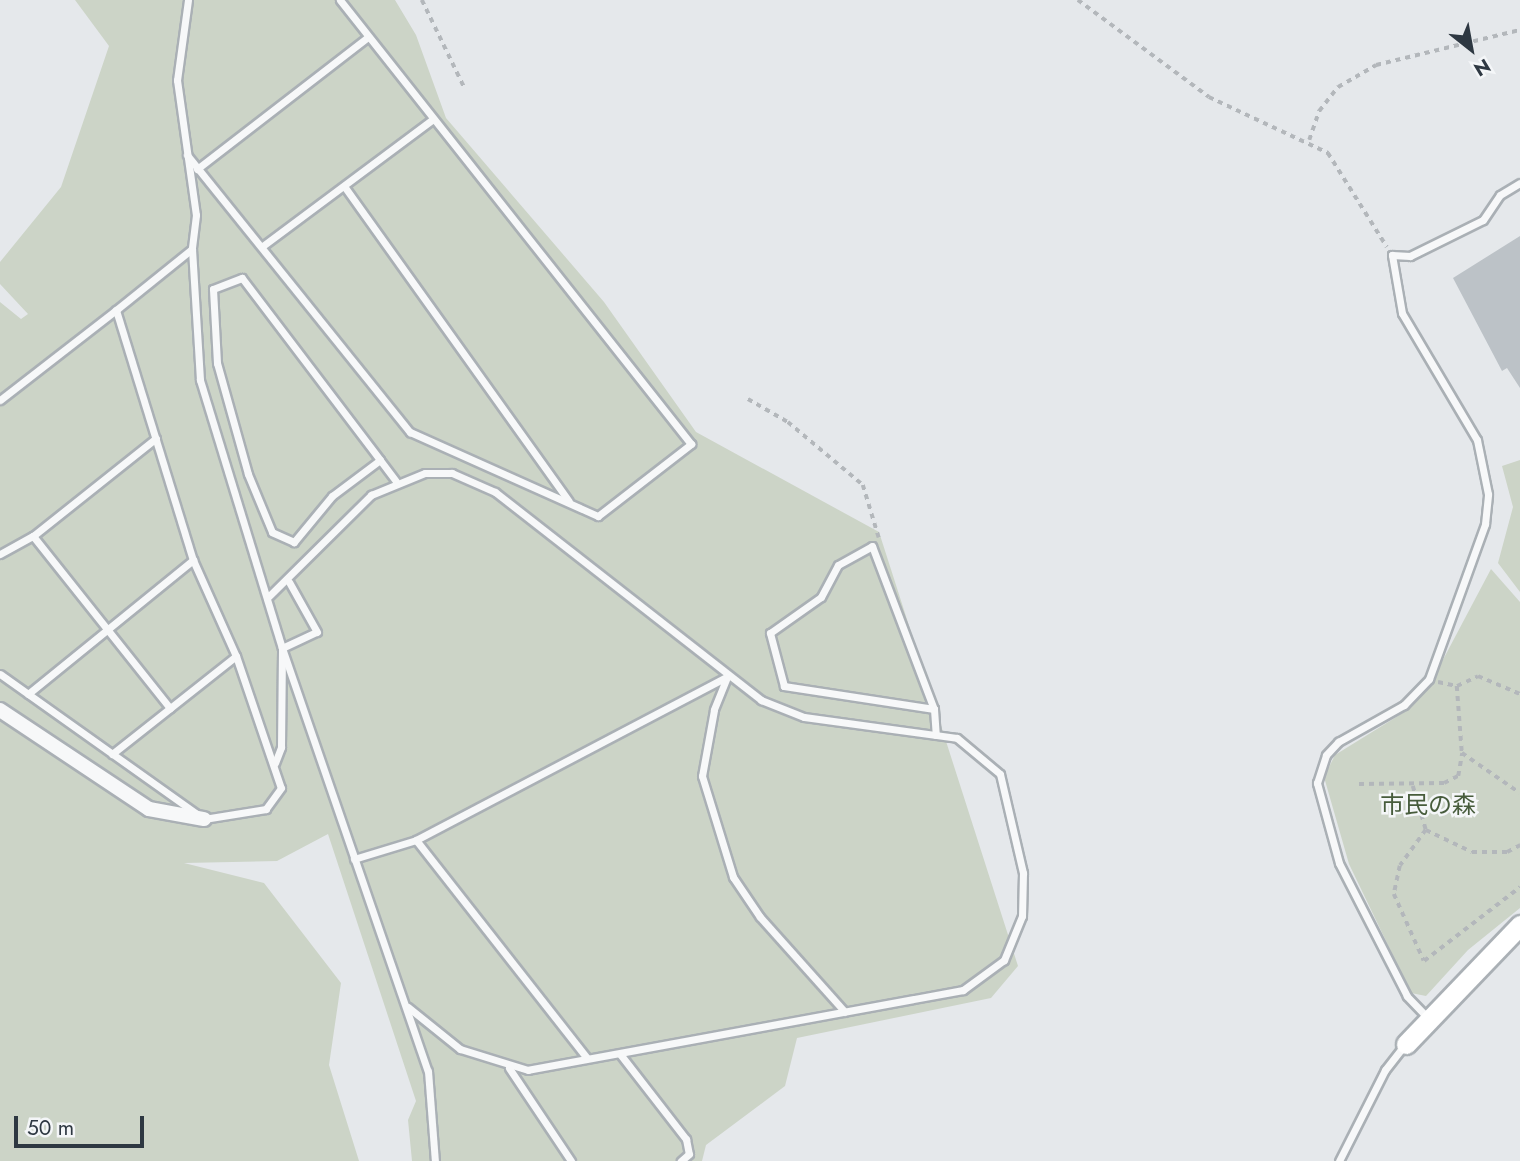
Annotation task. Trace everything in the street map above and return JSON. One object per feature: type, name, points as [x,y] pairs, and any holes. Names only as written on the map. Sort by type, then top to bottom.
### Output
[{"type":"street","points":[[0,710],[149,809],[204,819]]},
{"type":"street","points":[[1406,1044],[1427,1017],[1520,925]]},
{"type":"lane","points":[[188,0],[177,80],[196,215],[192,249],[200,380],[269,597],[282,648],[428,1070],[435,1161]]},
{"type":"lane","points":[[187,155],[264,245],[410,432],[598,516],[691,444],[432,120],[340,0]]},
{"type":"lane","points":[[190,174],[368,37]]},
{"type":"lane","points":[[264,245],[432,120]]},
{"type":"lane","points":[[1427,1017],[1407,996],[1339,863],[1317,783],[1326,755],[1338,743],[1404,705],[1429,679],[1485,524],[1488,494],[1477,440],[1402,313],[1392,255],[1410,256],[1483,220],[1500,195],[1520,183]]},
{"type":"lane","points":[[344,186],[570,503]]},
{"type":"lane","points":[[0,400],[192,249]]},
{"type":"lane","points":[[380,460],[332,496],[294,542],[272,532],[248,474],[217,363],[213,289],[242,278],[396,481]]},
{"type":"lane","points":[[0,674],[204,819],[266,809],[281,788],[236,656],[193,560],[116,310]]},
{"type":"lane","points":[[0,554],[33,536],[156,438]]},
{"type":"lane","points":[[269,597],[289,582],[344,517],[396,481],[425,473],[452,473],[495,492],[727,677],[761,700],[804,717],[957,738],[1000,774],[1023,873],[1022,916],[1004,960],[964,990],[528,1070],[509,1068],[460,1049],[408,1007]]},
{"type":"lane","points":[[33,536],[170,708]]},
{"type":"lane","points":[[934,709],[784,686],[771,633],[821,597],[838,565],[872,546],[934,709],[936,735]]},
{"type":"lane","points":[[28,694],[106,625],[193,560]]},
{"type":"lane","points":[[282,648],[317,632],[289,582]]},
{"type":"lane","points":[[275,764],[281,747],[282,648]]},
{"type":"lane","points":[[112,754],[236,656]]},
{"type":"lane","points":[[354,859],[416,840],[727,677]]},
{"type":"lane","points":[[727,677],[714,710],[702,776],[733,877],[760,917],[845,1012]]},
{"type":"lane","points":[[416,840],[587,1058]]},
{"type":"lane","points":[[1339,1161],[1385,1070],[1406,1044]]},
{"type":"lane","points":[[620,1054],[686,1139],[689,1154],[681,1161]]},
{"type":"lane","points":[[509,1068],[572,1161]]},
{"type":"path","points":[[422,0],[465,89]]},
{"type":"path","points":[[1077,0],[1209,97],[1308,140],[1345,174],[1392,255]]},
{"type":"path","points":[[1308,140],[1319,111],[1338,87],[1376,65],[1520,30]]},
{"type":"path","points":[[748,399],[788,422],[863,485],[881,534],[872,546]]},
{"type":"path","points":[[1429,679],[1457,687],[1478,676],[1520,694]]},
{"type":"path","points":[[1359,784],[1413,786],[1458,776],[1462,753],[1457,687]]},
{"type":"path","points":[[1462,753],[1520,793]]},
{"type":"path","points":[[1413,786],[1426,830],[1472,852],[1507,852],[1520,845]]},
{"type":"path","points":[[1426,830],[1400,866],[1394,894],[1424,961],[1520,887]]},
{"type":"green space","points":[[75,0],[395,0],[416,35],[446,118],[604,302],[696,432],[879,532],[1018,966],[991,998],[797,1038],[785,1086],[706,1145],[702,1161],[412,1161],[408,1120],[416,1101],[328,834],[277,861],[184,863],[264,883],[341,983],[329,1065],[359,1161],[0,1161],[0,302],[21,319],[28,314],[0,284],[0,262],[61,187],[109,46]]},
{"type":"green space","points":[[1520,460],[1520,592],[1498,563],[1513,507],[1502,466]]},
{"type":"green space","name":"市民の森","points":[[1491,569],[1520,602],[1520,908],[1468,950],[1426,996],[1411,993],[1349,864],[1324,777],[1335,755],[1406,711],[1428,688]]},
{"type":"building","points":[[1520,236],[1520,388],[1507,368],[1502,371],[1453,278]]}]
